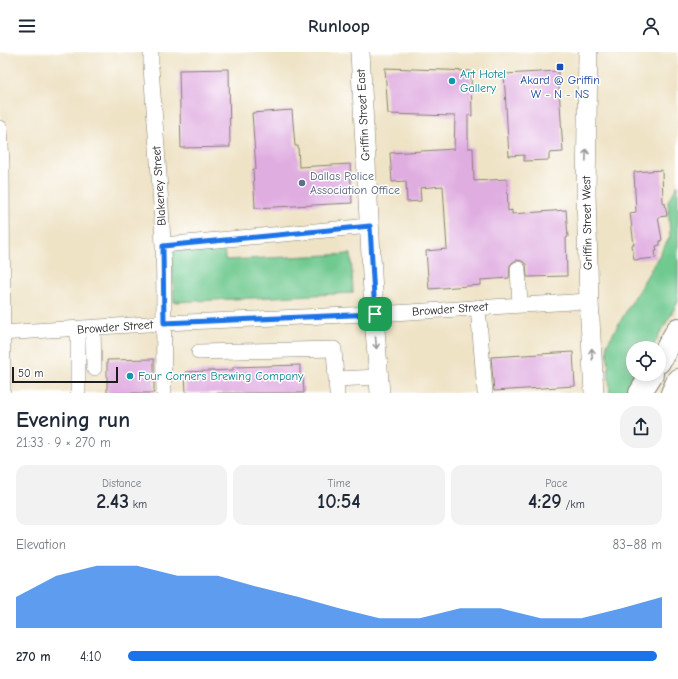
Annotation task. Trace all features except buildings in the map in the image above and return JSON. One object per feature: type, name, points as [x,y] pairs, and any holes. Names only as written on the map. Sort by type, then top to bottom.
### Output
[{"type":"highway","points":[[666,350],[678,329]]},
{"type":"highway","points":[[672,393],[678,380]]},
{"type":"highway","points":[[640,393],[648,381]]},
{"type":"main road","name":"Griffin Street East","points":[[360,52],[380,385]]},
{"type":"main road","name":"Griffin Street West","points":[[588,52],[586,194],[589,301],[594,393]]},
{"type":"street","name":"Blakeney Street","points":[[151,52],[163,246],[164,393]]},
{"type":"street","points":[[0,128],[1,333],[3,393]]},
{"type":"street","points":[[163,246],[370,226]]},
{"type":"street","points":[[518,269],[520,305]]},
{"type":"street","name":"Browder Street","points":[[1,333],[164,323],[375,314],[589,301]]},
{"type":"street","points":[[478,307],[484,393]]},
{"type":"street","points":[[93,328],[94,368]]},
{"type":"street","points":[[78,329],[78,393]]},
{"type":"street","points":[[199,352],[334,349],[336,386],[380,385]]},
{"type":"green space","points":[[678,185],[678,302],[656,341],[626,341],[626,381],[633,381],[626,393],[610,393],[607,344],[670,237],[668,201]]},
{"type":"green space","points":[[224,240],[225,260],[351,254],[353,293],[174,302],[171,243]]},
{"type":"place","name":"Akard @ Griffin W - N - NS","points":[[560,67]]},
{"type":"place","name":"Art Hotel Gallery","points":[[452,81]]},
{"type":"place","name":"Dallas Police Association Office","points":[[302,183]]},
{"type":"place","name":"Four Corners Brewing Company","points":[[130,376]]},
{"type":"route","points":[[370,226],[375,314],[164,323],[163,246],[370,226]]}]
